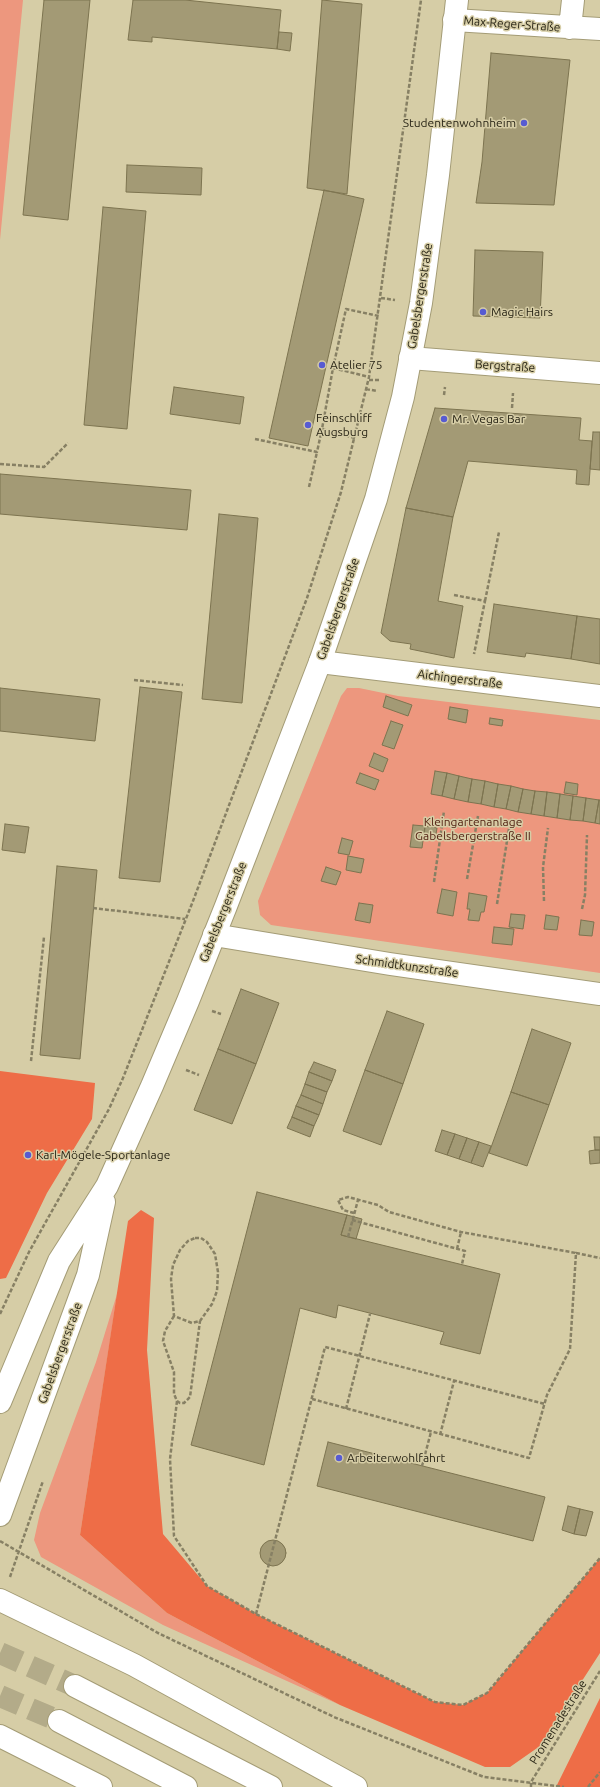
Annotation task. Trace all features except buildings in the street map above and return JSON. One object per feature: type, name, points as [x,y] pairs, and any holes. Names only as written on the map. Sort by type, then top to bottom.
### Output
[{"type":"main road","name":"Max-Reger-Straße","points":[[570,28],[573,0]]},
{"type":"main road","name":"Max-Reger-Straße","points":[[455,10],[570,28],[600,29]]},
{"type":"main road","name":"Gabelsbergerstraße","points":[[0,1402],[59,1261],[107,1186],[149,1093],[214,935],[320,662],[376,499],[403,397],[421,303],[438,175],[455,10]]},
{"type":"main road","name":"Bergstraße","points":[[410,358],[600,373]]},
{"type":"main road","name":"Aichingerstraße","points":[[320,662],[600,696]]},
{"type":"main road","name":"Schmidtkunzstraße","points":[[214,935],[390,964],[600,994]]},
{"type":"main road","name":"Gabelsbergerstraße","points":[[0,1515],[88,1275],[107,1186]]},
{"type":"main road","points":[[0,1600],[134,1665],[356,1787]]},
{"type":"main road","points":[[75,1686],[271,1787]]},
{"type":"main road","points":[[59,1720],[186,1787]]},
{"type":"main road","points":[[0,1736],[101,1787]]},
{"type":"path","points":[[0,1314],[29,1252],[109,1109],[123,1078],[307,598],[341,492],[369,377],[379,316],[421,0]]},
{"type":"path","points":[[309,488],[346,309],[379,316]]},
{"type":"path","points":[[334,368],[369,377]]},
{"type":"path","points":[[322,429],[355,438]]},
{"type":"path","points":[[255,439],[317,452]]},
{"type":"path","points":[[0,464],[44,467],[68,443]]},
{"type":"path","points":[[469,679],[499,532]]},
{"type":"path","points":[[454,595],[484,601]]},
{"type":"path","points":[[134,680],[183,685]]},
{"type":"path","points":[[434,882],[444,811]]},
{"type":"path","points":[[467,879],[478,816]]},
{"type":"path","points":[[497,904],[510,822]]},
{"type":"path","points":[[544,901],[543,867],[548,828]]},
{"type":"path","points":[[582,909],[585,895],[585,847],[587,835]]},
{"type":"path","points":[[93,908],[185,919]]},
{"type":"path","points":[[31,1061],[44,937]]},
{"type":"path","points":[[354,1213],[343,1210],[338,1200],[348,1197],[378,1205],[389,1212],[461,1232],[600,1258]]},
{"type":"path","points":[[348,1237],[358,1200]]},
{"type":"path","points":[[352,1220],[465,1251],[462,1264]]},
{"type":"path","points":[[457,1249],[461,1232]]},
{"type":"path","points":[[176,1401],[184,1403],[190,1398],[200,1321],[212,1304],[217,1291],[218,1272],[215,1254],[207,1242],[201,1238],[195,1238],[188,1241],[180,1250],[173,1265],[171,1279],[174,1316],[165,1331],[164,1341],[174,1372],[174,1394],[176,1401],[170,1459],[174,1536],[207,1586],[256,1614],[435,1702],[463,1705],[487,1693],[600,1558]]},
{"type":"path","points":[[312,1399],[529,1458],[547,1396],[570,1348],[576,1253]]},
{"type":"path","points":[[346,1409],[370,1314]]},
{"type":"path","points":[[174,1316],[192,1323],[200,1321]]},
{"type":"path","points":[[256,1614],[325,1346],[545,1404]]},
{"type":"path","points":[[440,1435],[454,1381]]},
{"type":"path","points":[[422,1466],[431,1432]]},
{"type":"path","points":[[0,1541],[158,1633],[334,1717],[484,1777],[564,1787]]},
{"type":"path","name":"Promenadestraße","points":[[531,1782],[600,1671]]},
{"type":"path","points":[[588,1787],[600,1772]]},
{"type":"path","points":[[531,1782],[531,1787]]},
{"type":"green space","points":[[0,0],[23,0],[0,240]]},
{"type":"green space","name":"Kleingartenanlage Gabelsbergerstraße II","points":[[347,688],[359,688],[398,696],[600,720],[600,973],[271,925],[260,915],[258,901],[341,696]]},
{"type":"green space","points":[[117,1294],[80,1535],[167,1613],[340,1705],[163,1625],[41,1557],[34,1540],[40,1513],[96,1362]]},
{"type":"shaded area","name":"Karl-Mögele-Sportanlage","points":[[0,1071],[95,1083],[92,1119],[47,1193],[6,1278],[0,1279]]},
{"type":"shaded area","points":[[141,1210],[154,1218],[147,1350],[163,1534],[207,1586],[256,1614],[435,1702],[463,1705],[487,1693],[600,1558],[600,1653],[540,1746],[510,1767],[485,1767],[340,1705],[167,1613],[80,1535],[128,1221]]},
{"type":"shaded area","points":[[600,1698],[600,1787],[556,1787]]},
{"type":"tunnel","points":[[0,1653],[75,1686]]},
{"type":"tunnel","points":[[0,1696],[59,1721]]},
{"type":"place","name":"Studentenwohnheim","points":[[524,123]]},
{"type":"place","name":"Magic Hairs","points":[[483,312]]},
{"type":"place","name":"Atelier 75","points":[[322,365]]},
{"type":"place","name":"Mr. Vegas Bar","points":[[444,419]]},
{"type":"place","name":"Feinschliff Augsburg","points":[[308,425]]},
{"type":"place","name":"Karl-Mögele-Sportanlage","points":[[28,1155]]},
{"type":"place","name":"Arbeiterwohlfahrt","points":[[339,1458]]}]
